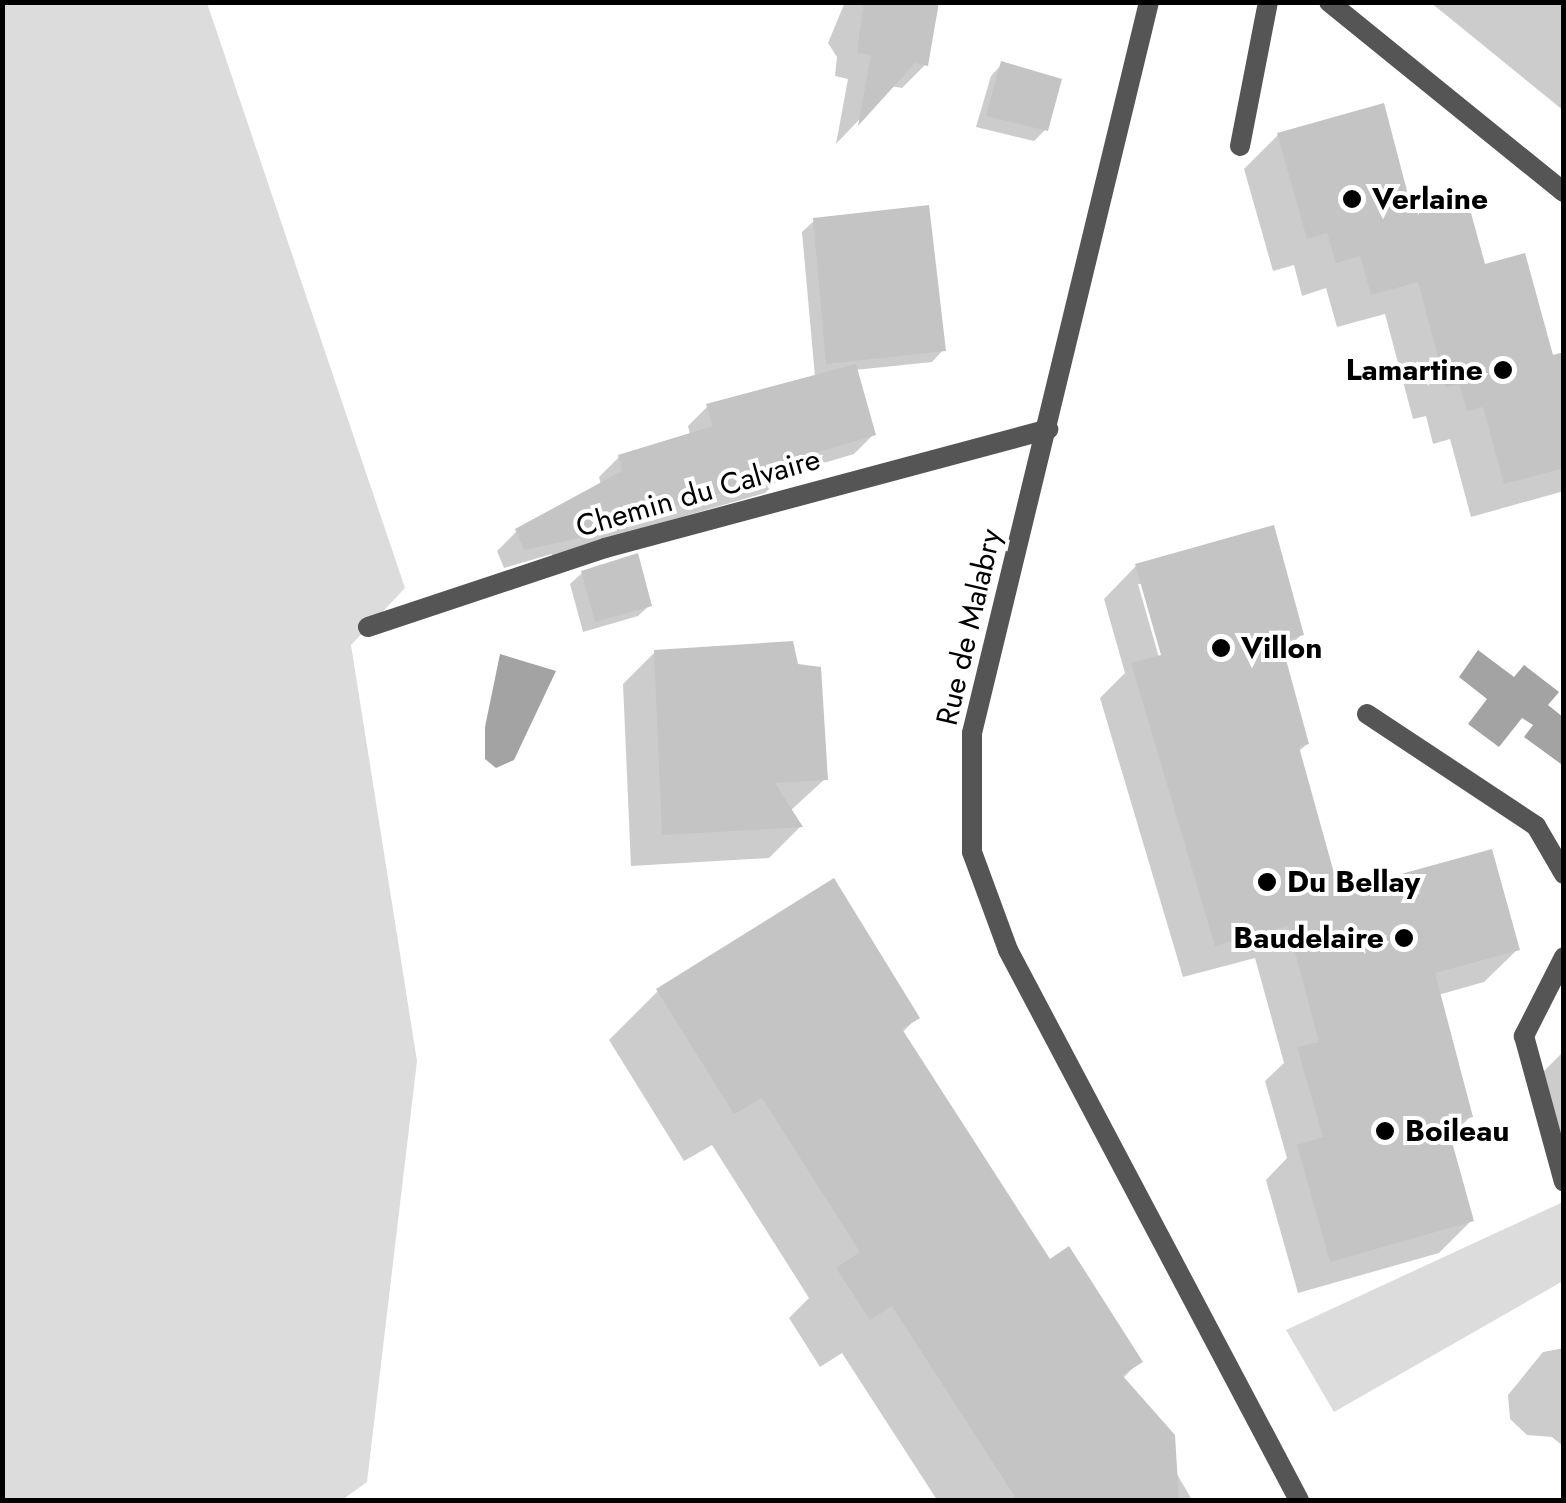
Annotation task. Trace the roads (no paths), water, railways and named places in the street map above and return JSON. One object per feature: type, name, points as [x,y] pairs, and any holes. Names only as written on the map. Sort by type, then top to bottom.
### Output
[{"type":"street","name":"Rue de Malabry","points":[[1149,2],[972,733],[972,852],[1008,950],[1299,1500]]},
{"type":"street","points":[[1240,146],[1268,2]]},
{"type":"street","points":[[1329,2],[1564,192]]},
{"type":"street","name":"Chemin du Calvaire","points":[[368,627],[605,548],[1048,429]]},
{"type":"street","points":[[1367,714],[1536,826],[1564,874]]},
{"type":"street","points":[[1564,957],[1524,1036],[1564,1182]]},
{"type":"place","name":"Verlaine","points":[[1352,199]]},
{"type":"place","name":"Lamartine","points":[[1503,370]]},
{"type":"place","name":"Villon","points":[[1221,648]]},
{"type":"place","name":"Du Bellay","points":[[1267,882]]},
{"type":"place","name":"Baudelaire","points":[[1404,938]]},
{"type":"place","name":"Boileau","points":[[1385,1131]]}]
